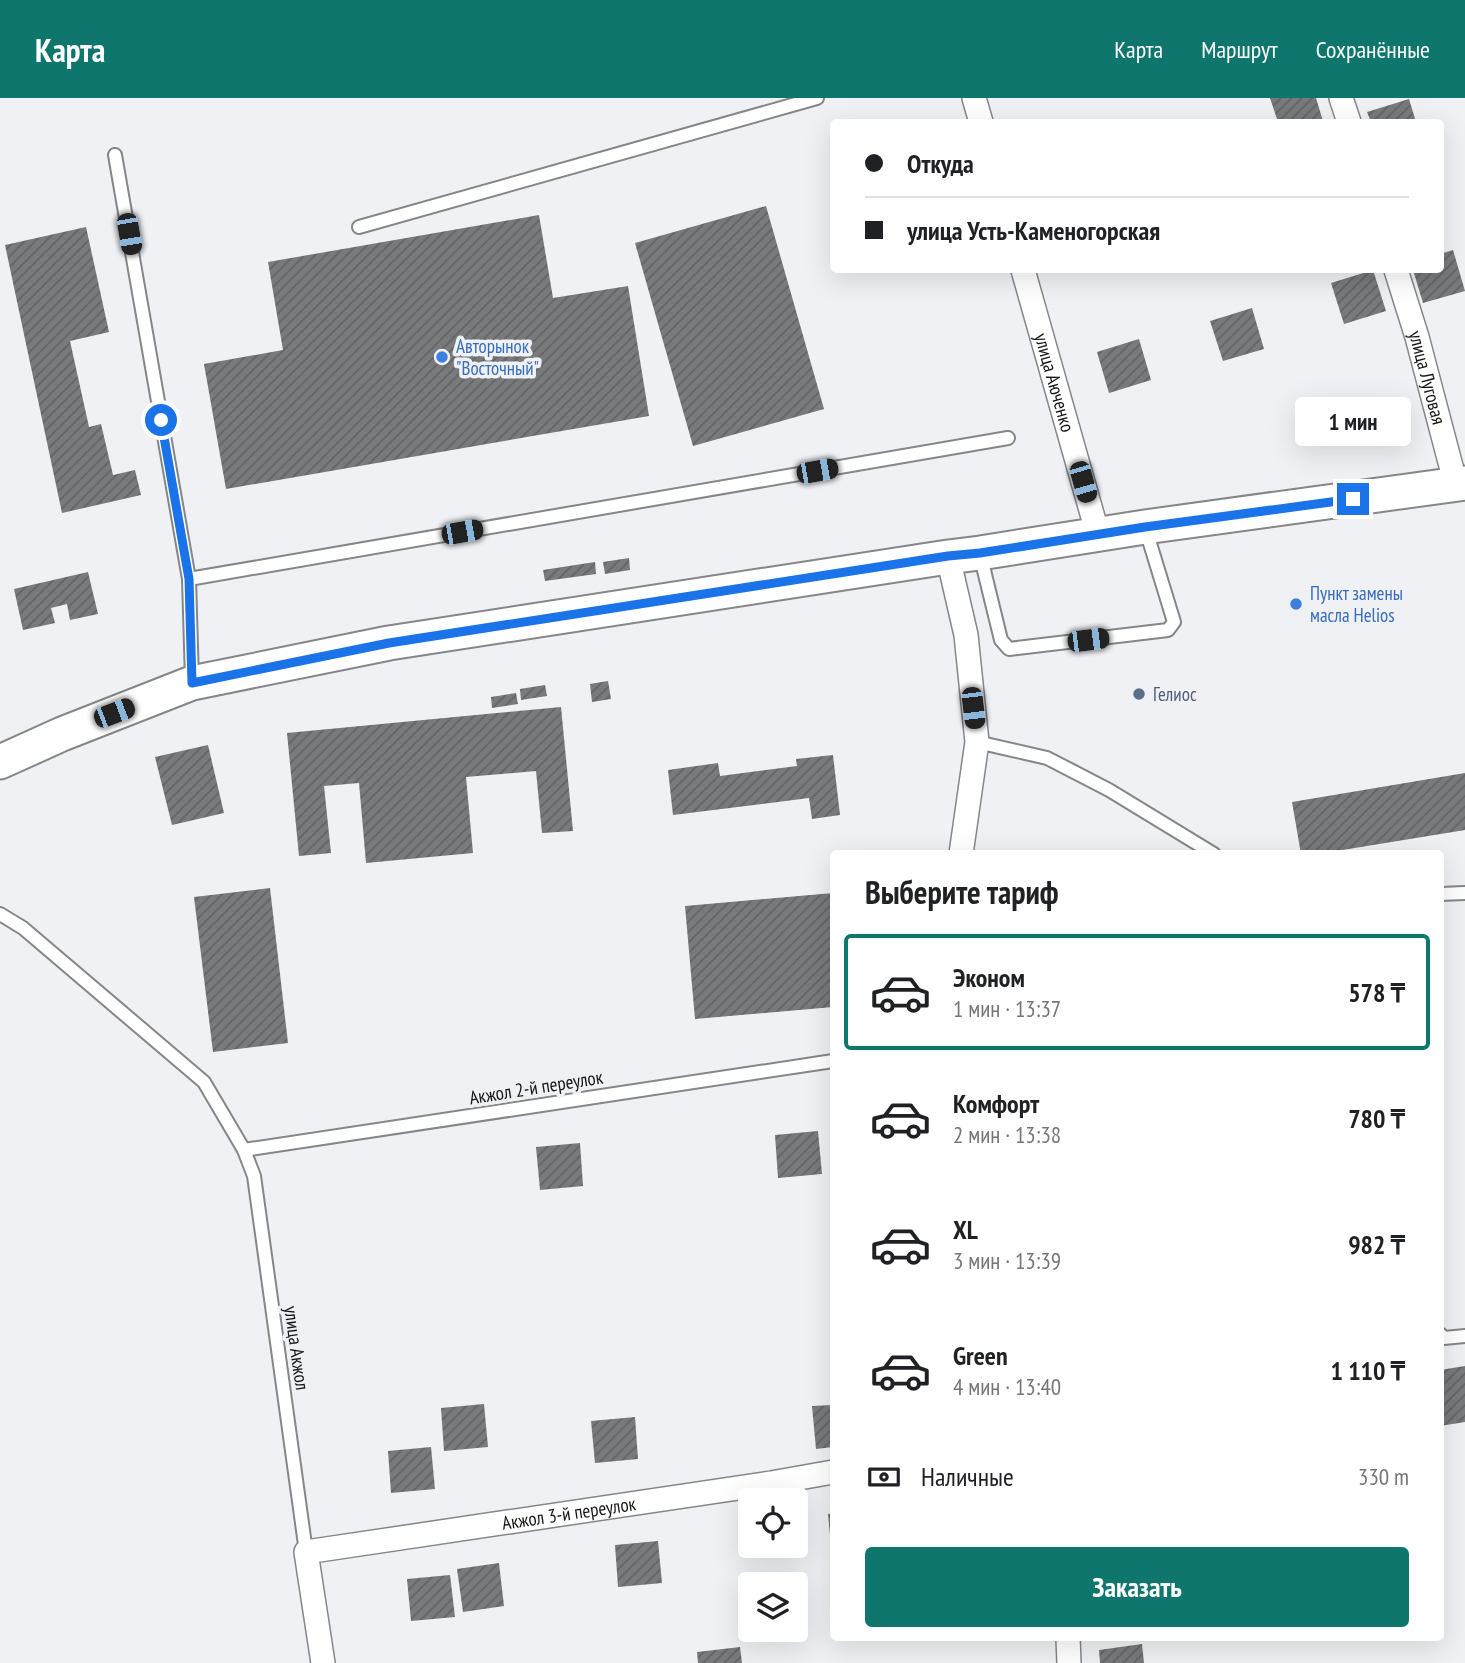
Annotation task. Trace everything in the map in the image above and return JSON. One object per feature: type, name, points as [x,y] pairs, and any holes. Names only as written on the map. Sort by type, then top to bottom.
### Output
[{"type":"street","points":[[974,98],[980,119]]},
{"type":"street","points":[[1341,98],[1348,119]]},
{"type":"street","name":"улица Аюченко","points":[[1024,273],[1098,535]]},
{"type":"street","name":"улица Луговая","points":[[1397,273],[1461,484]]},
{"type":"street","points":[[0,762],[62,734],[192,683],[389,643],[1145,527],[1461,484]]},
{"type":"street","points":[[962,850],[977,742],[966,635],[964,555]]},
{"type":"street","name":"Акжол 3-й переулок","points":[[306,1552],[830,1473]]},
{"type":"street","points":[[306,1552],[323,1663]]},
{"type":"street","points":[[1068,1641],[1069,1663]]},
{"type":"lane","points":[[359,227],[817,98]]},
{"type":"lane","points":[[115,155],[189,579],[192,683]]},
{"type":"lane","points":[[189,579],[1008,438]]},
{"type":"lane","points":[[964,555],[1001,640],[1009,649],[1168,630],[1174,622],[1145,527]]},
{"type":"lane","points":[[977,742],[1047,758],[1109,790],[1207,850]]},
{"type":"lane","points":[[1444,894],[1465,893]]},
{"type":"lane","name":"улица Акжол","points":[[0,914],[23,928],[204,1082],[244,1150],[254,1176],[306,1552]]},
{"type":"lane","name":"Акжол 2-й переулок","points":[[244,1150],[830,1061]]},
{"type":"lane","points":[[1444,1338],[1465,1336]]},
{"type":"building","points":[[1270,98],[1316,98],[1322,119],[1277,119]]},
{"type":"building","points":[[1409,99],[1415,119],[1370,119],[1367,112]]},
{"type":"building","points":[[766,206],[824,409],[693,446],[635,243]]},
{"type":"building","name":"Авторынок \"Восточный\"","points":[[539,215],[553,298],[628,286],[649,416],[226,489],[204,364],[283,350],[268,262]]},
{"type":"building","points":[[86,227],[109,332],[70,341],[89,427],[101,424],[113,475],[135,470],[141,495],[62,513],[5,245]]},
{"type":"building","points":[[1453,250],[1465,291],[1423,303],[1414,273],[1444,273],[1444,253]]},
{"type":"building","points":[[1363,273],[1374,273],[1386,311],[1344,324],[1331,283]]},
{"type":"building","points":[[1252,308],[1264,349],[1223,361],[1210,321]]},
{"type":"building","points":[[1139,339],[1151,380],[1109,393],[1097,352]]},
{"type":"building","points":[[629,558],[630,570],[605,574],[603,562]]},
{"type":"building","points":[[595,562],[596,574],[545,581],[543,570]]},
{"type":"building","points":[[88,572],[98,614],[70,620],[67,604],[51,608],[55,623],[23,630],[14,589]]},
{"type":"building","points":[[608,681],[611,699],[592,702],[590,684]]},
{"type":"building","points":[[545,685],[547,696],[521,700],[520,689]]},
{"type":"building","points":[[516,693],[518,704],[492,708],[491,697]]},
{"type":"building","points":[[561,707],[573,831],[542,833],[536,771],[466,777],[473,853],[366,863],[359,783],[324,786],[331,853],[299,856],[287,733]]},
{"type":"building","points":[[208,745],[224,813],[172,825],[155,757]]},
{"type":"building","points":[[833,755],[840,815],[812,819],[809,798],[673,815],[668,770],[718,763],[720,776],[797,766],[796,759]]},
{"type":"building","points":[[1465,773],[1465,830],[1342,850],[1300,850],[1292,802]]},
{"type":"building","points":[[270,888],[288,1043],[213,1052],[194,897]]},
{"type":"building","points":[[830,893],[830,1007],[695,1019],[685,906]]},
{"type":"building","points":[[818,1131],[822,1174],[778,1178],[775,1135]]},
{"type":"building","points":[[580,1143],[583,1186],[540,1190],[536,1147]]},
{"type":"building","points":[[1465,1366],[1465,1422],[1444,1425],[1444,1369]]},
{"type":"building","points":[[484,1404],[488,1447],[444,1451],[441,1408]]},
{"type":"building","points":[[830,1405],[830,1447],[816,1449],[812,1406]]},
{"type":"building","points":[[635,1417],[638,1459],[595,1463],[591,1421]]},
{"type":"building","points":[[431,1447],[435,1489],[391,1493],[388,1451]]},
{"type":"building","points":[[658,1541],[662,1583],[618,1587],[615,1545]]},
{"type":"building","points":[[499,1563],[504,1606],[463,1612],[457,1569]]},
{"type":"building","points":[[450,1575],[455,1617],[411,1621],[407,1579]]},
{"type":"building","points":[[1142,1644],[1144,1663],[1100,1663],[1099,1650]]},
{"type":"building","points":[[740,1647],[742,1663],[698,1663],[697,1652]]},
{"type":"place","name":"Авторынок \"Восточный\"","points":[[442,357]]},
{"type":"place","name":"Пункт замены масла Helios","points":[[1296,604]]},
{"type":"place","name":"Гелиос","points":[[1139,694]]},
{"type":"route","points":[[161,420],[189,579],[192,683],[389,643],[948,556],[1353,499]]}]
